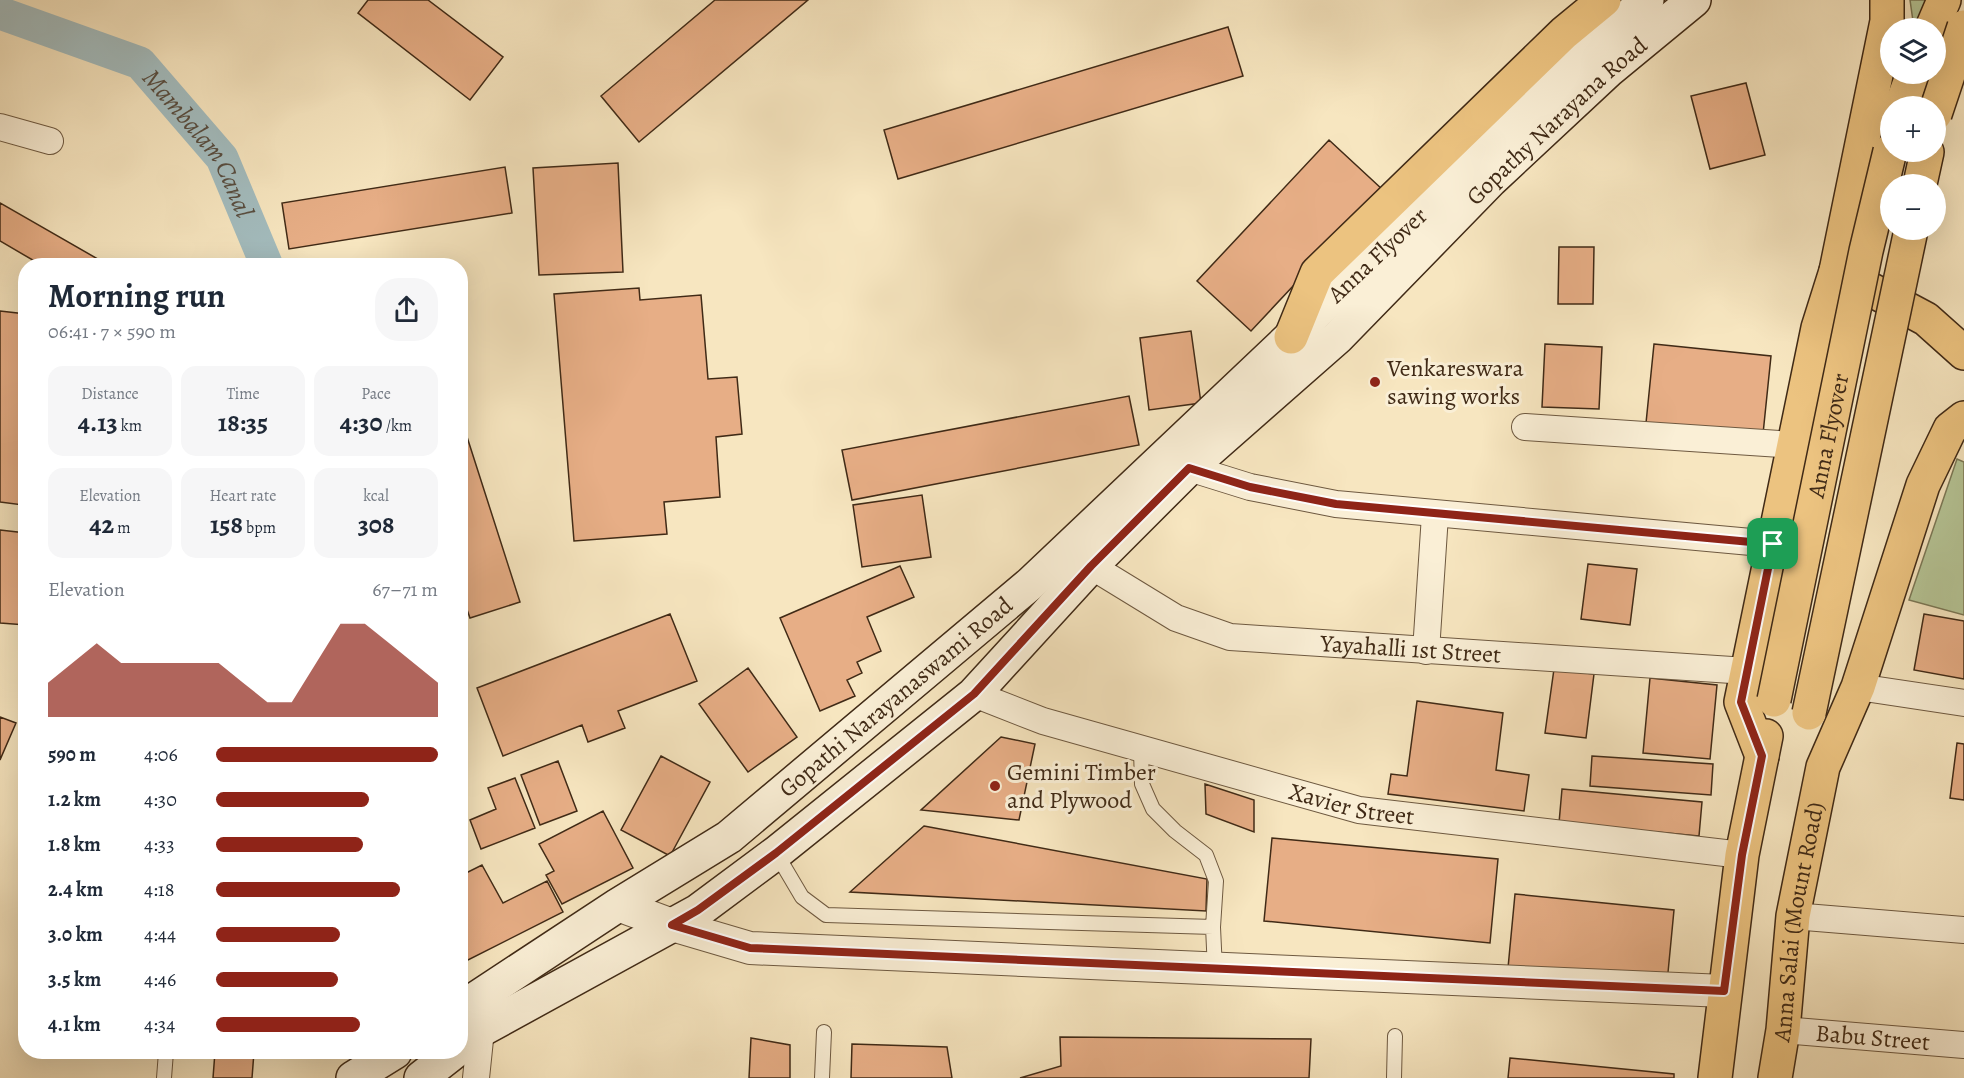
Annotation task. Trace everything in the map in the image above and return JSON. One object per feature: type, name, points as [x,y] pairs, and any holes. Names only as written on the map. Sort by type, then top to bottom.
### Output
[{"type":"main road","points":[[1291,337],[1317,273],[1564,33],[1604,0]]},
{"type":"main road","name":"Anna Flyover","points":[[1291,337],[1431,204],[1539,94],[1647,0]]},
{"type":"main road","name":"Gopathy Narayana Road","points":[[468,1027],[698,910],[776,853],[974,694],[1091,566],[1189,468],[1338,337],[1491,180],[1609,70],[1694,0]]},
{"type":"main road","points":[[1762,756],[1741,702],[1818,328],[1836,271],[1887,21],[1887,0]]},
{"type":"main road","points":[[1936,18],[1944,0]]},
{"type":"main road","points":[[1941,96],[1964,27]]},
{"type":"main road","name":"Anna Flyover","points":[[1724,991],[1742,855],[1866,251],[1887,162]]},
{"type":"main road","name":"Anna Flyover","points":[[1823,767],[1809,713],[1909,240]]},
{"type":"main road","points":[[1836,271],[1926,319],[1964,353]]},
{"type":"main road","name":"Gopathi Narayanaswami Road","points":[[468,1027],[618,905],[729,837],[1011,599],[1291,337]]},
{"type":"main road","points":[[1823,767],[1858,687],[1923,484],[1950,429],[1964,418]]},
{"type":"main road","name":"Anna Salai (Mount Road)","points":[[1774,1078],[1783,1030],[1793,916],[1823,767]]},
{"type":"main road","points":[[1715,1078],[1724,991]]},
{"type":"main road","points":[[353,1078],[384,1059]]},
{"type":"street","points":[[0,127],[50,141]]},
{"type":"street","points":[[1525,427],[1794,444]]},
{"type":"street","points":[[1189,468],[1250,487],[1336,504],[1436,515],[1773,544]]},
{"type":"street","points":[[1426,651],[1436,515]]},
{"type":"street","name":"Yayahalli 1st Street","points":[[1091,566],[1176,618],[1230,637],[1747,671]]},
{"type":"street","points":[[1858,687],[1964,703]]},
{"type":"street","name":"Xavier Street","points":[[974,694],[1043,722],[1359,810],[1742,855]]},
{"type":"street","points":[[618,905],[672,925],[750,948],[1724,991]]},
{"type":"street","points":[[1793,916],[1964,930]]},
{"type":"street","name":"Babu Street","points":[[1783,1030],[1964,1045]]},
{"type":"street","points":[[468,1034],[476,1078]]},
{"type":"lane","points":[[1141,750],[1142,784],[1153,809],[1175,831],[1206,855],[1216,880],[1213,927],[1215,970]]},
{"type":"lane","points":[[776,853],[802,897],[826,915],[1213,927]]},
{"type":"lane","points":[[822,1078],[824,1032]]},
{"type":"lane","points":[[1394,1078],[1395,1036]]},
{"type":"lane","points":[[164,1078],[165,1059]]},
{"type":"green space","points":[[1910,0],[1927,0],[1919,18],[1913,18]]},
{"type":"green space","points":[[1957,459],[1964,462],[1964,615],[1909,600]]},
{"type":"building","points":[[368,0],[428,0],[503,57],[470,100],[358,13]]},
{"type":"building","points":[[715,0],[808,0],[639,142],[601,96]]},
{"type":"building","points":[[1228,27],[1243,76],[898,179],[884,130]]},
{"type":"building","points":[[1746,83],[1765,155],[1710,169],[1691,96]]},
{"type":"building","points":[[1329,140],[1383,190],[1251,331],[1197,281]]},
{"type":"building","points":[[618,163],[623,272],[539,275],[533,168]]},
{"type":"building","points":[[505,167],[512,213],[289,249],[282,203]]},
{"type":"building","points":[[0,203],[96,258],[29,258],[0,241]]},
{"type":"building","points":[[1559,247],[1594,247],[1593,304],[1558,304]]},
{"type":"building","points":[[639,288],[640,300],[701,295],[708,379],[737,377],[742,434],[716,437],[720,497],[664,502],[667,534],[574,541],[554,294]]},
{"type":"building","points":[[0,311],[18,313],[18,504],[0,502]]},
{"type":"building","points":[[1191,331],[1201,403],[1149,410],[1140,338]]},
{"type":"building","points":[[1545,344],[1602,347],[1599,409],[1542,407]]},
{"type":"building","points":[[1654,344],[1771,356],[1763,434],[1646,423]]},
{"type":"building","points":[[1129,396],[1139,445],[852,500],[842,450]]},
{"type":"building","points":[[468,440],[520,602],[470,618],[468,612]]},
{"type":"building","points":[[922,495],[931,557],[862,567],[853,505]]},
{"type":"building","points":[[0,530],[18,532],[18,624],[0,623]]},
{"type":"building","points":[[1588,564],[1637,569],[1630,625],[1581,619]]},
{"type":"building","points":[[900,566],[914,597],[867,617],[881,651],[857,662],[862,673],[847,680],[855,696],[820,711],[780,618]]},
{"type":"building","points":[[670,614],[697,681],[618,711],[625,728],[588,742],[582,725],[503,756],[477,688]]},
{"type":"building","points":[[1924,614],[1964,621],[1964,679],[1914,670]]},
{"type":"building","points":[[748,668],[797,737],[748,772],[699,704]]},
{"type":"building","points":[[1554,669],[1594,674],[1586,738],[1545,733]]},
{"type":"building","points":[[1650,678],[1717,685],[1710,759],[1643,753]]},
{"type":"building","points":[[1417,701],[1503,713],[1496,770],[1529,775],[1524,811],[1388,794],[1391,774],[1407,776]]},
{"type":"building","points":[[0,717],[16,723],[0,760]]},
{"type":"building","points":[[1001,737],[1035,744],[1019,820],[921,810]]},
{"type":"building","points":[[1957,743],[1964,744],[1964,800],[1950,798]]},
{"type":"building","points":[[661,756],[710,782],[670,856],[621,830]]},
{"type":"building","points":[[1592,756],[1713,764],[1711,795],[1590,786]]},
{"type":"building","points":[[558,761],[577,811],[540,825],[521,775]]},
{"type":"building","points":[[515,778],[535,828],[481,849],[470,820],[496,809],[488,788]]},
{"type":"building","points":[[1205,784],[1254,800],[1254,832],[1206,814]]},
{"type":"building","points":[[1562,789],[1702,802],[1699,836],[1559,823]]},
{"type":"building","points":[[603,811],[633,868],[562,904],[546,875],[554,871],[539,844]]},
{"type":"building","points":[[924,826],[1207,879],[1206,911],[850,892]]},
{"type":"building","points":[[1272,838],[1498,859],[1490,943],[1264,921]]},
{"type":"building","points":[[482,865],[503,903],[547,881],[563,912],[468,960],[468,872]]},
{"type":"building","points":[[1515,894],[1674,910],[1667,983],[1508,968]]},
{"type":"building","points":[[1060,1037],[1311,1039],[1309,1078],[1020,1078],[1061,1066]]},
{"type":"building","points":[[751,1038],[790,1045],[790,1078],[749,1078]]},
{"type":"building","points":[[852,1044],[947,1047],[952,1078],[851,1078]]},
{"type":"building","points":[[1510,1058],[1674,1074],[1674,1078],[1508,1078]]},
{"type":"building","points":[[214,1059],[253,1059],[252,1078],[213,1078]]},
{"type":"waterway","name":"Mambalam Canal","points":[[0,13],[140,63],[222,158],[264,258]]},
{"type":"place","name":"Venkareswara sawing works","points":[[1375,382]]},
{"type":"place","name":"Gemini Timber and Plywood","points":[[995,786]]},
{"type":"route","points":[[1189,468],[1250,487],[1336,504],[1436,515],[1773,544],[1741,702],[1762,756],[1742,855],[1724,991],[750,948],[672,925],[698,910],[776,853],[974,694],[1091,566],[1189,468]]}]
